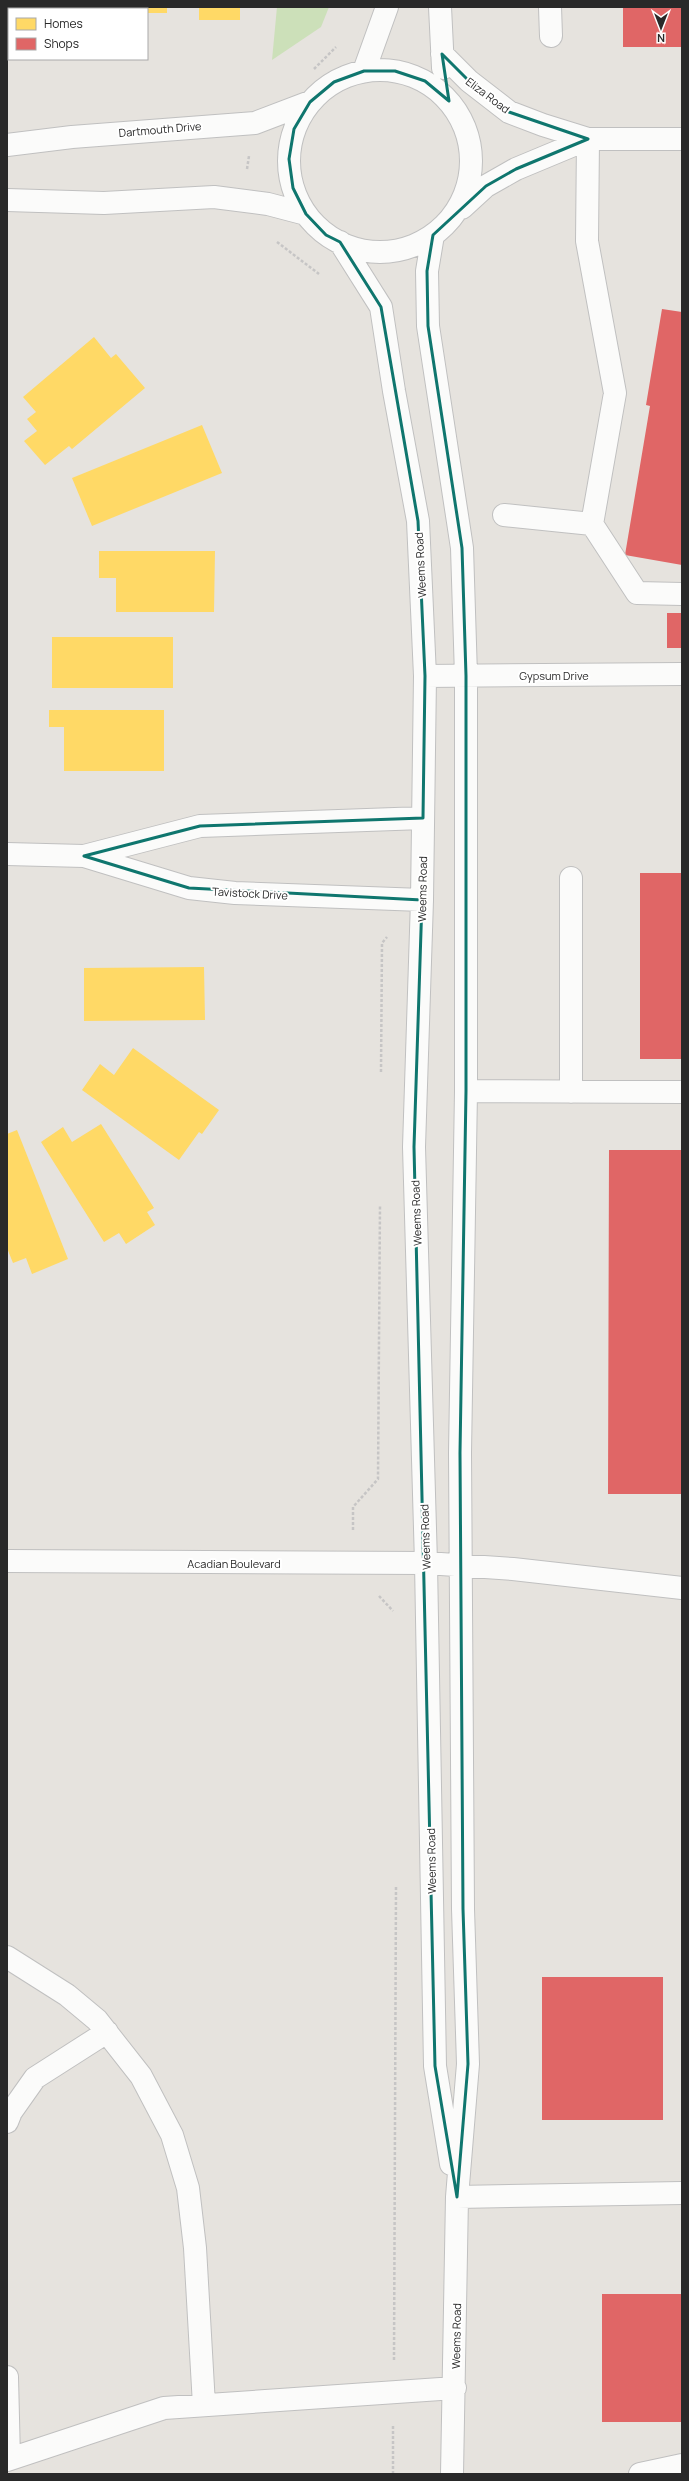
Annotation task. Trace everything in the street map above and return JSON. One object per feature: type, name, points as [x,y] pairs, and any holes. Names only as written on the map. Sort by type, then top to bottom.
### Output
[{"type":"street","points":[[364,71],[387,7]]},
{"type":"street","points":[[440,7],[442,54],[449,101]]},
{"type":"street","points":[[550,7],[551,36]]},
{"type":"street","name":"Eliza Road","points":[[442,54],[469,81],[509,112],[588,139],[682,139]]},
{"type":"street","points":[[306,214],[293,188],[289,159],[294,129],[310,102],[334,82],[364,71],[395,70],[425,81],[449,101],[466,127],[472,158],[469,187],[456,213]]},
{"type":"street","name":"Dartmouth Drive","points":[[7,145],[79,136],[255,123],[310,102]]},
{"type":"street","points":[[588,139],[587,241],[615,394],[592,524],[637,592],[682,594]]},
{"type":"street","name":"Eliza Road","points":[[306,214],[326,235],[352,248],[381,253],[410,247],[433,235],[486,186],[516,169],[588,139]]},
{"type":"street","points":[[7,200],[104,203],[214,197],[268,204],[306,214]]},
{"type":"street","name":"Weems Road","points":[[433,235],[427,271],[428,326],[462,548],[466,676],[466,1091],[461,1565],[463,1909],[468,2064],[457,2197],[455,2388],[452,2474]]},
{"type":"street","name":"Weems Road","points":[[340,242],[381,307],[394,391],[418,521],[425,676],[422,900],[414,1147],[426,1563],[435,2066],[457,2197]]},
{"type":"street","points":[[504,515],[592,524]]},
{"type":"street","name":"Gypsum Drive","points":[[425,676],[682,674]]},
{"type":"street","name":"Tavistock Drive","points":[[84,856],[200,826],[423,818]]},
{"type":"street","name":"Tavistock Drive","points":[[7,854],[84,856],[190,888],[235,893],[422,900]]},
{"type":"street","points":[[571,878],[571,1092]]},
{"type":"street","points":[[466,1091],[682,1092]]},
{"type":"street","name":"Acadian Boulevard","points":[[7,1561],[426,1563],[461,1565],[682,1588]]},
{"type":"street","points":[[7,1957],[67,1994],[97,2020],[145,2083],[172,2135],[188,2188],[195,2248],[204,2405]]},
{"type":"street","points":[[7,2122],[11,2112],[35,2078],[107,2032]]},
{"type":"street","points":[[457,2197],[682,2193]]},
{"type":"street","points":[[7,2377],[8,2459],[164,2408],[455,2388]]},
{"type":"street","points":[[640,2474],[682,2465]]},
{"type":"path","points":[[312,70],[337,46]]},
{"type":"path","points":[[246,170],[250,150]]},
{"type":"path","points":[[270,240],[277,242],[321,276]]},
{"type":"path","points":[[381,1078],[382,942],[390,933]]},
{"type":"path","points":[[352,1507],[378,1479],[380,1198]]},
{"type":"path","points":[[377,1592],[397,1616]]},
{"type":"path","points":[[394,2353],[396,1880]]},
{"type":"path","points":[[393,2428],[393,2474]]},
{"type":"highlighted area","points":[[442,54],[469,81],[509,112],[588,139],[516,169],[486,186],[433,235],[427,271],[428,326],[462,548],[466,676],[466,1091],[460,1453],[463,1909],[468,2064],[457,2197],[435,2066],[414,1147],[422,900],[189,888],[84,856],[200,826],[423,818],[425,676],[418,521],[381,307],[340,242],[326,235],[306,214],[293,188],[289,159],[294,129],[310,102],[334,82],[364,71],[395,71],[425,81],[449,101]]},
{"type":"green space","points":[[277,7],[329,7],[321,27],[272,60]]},
{"type":"building: Homes","points":[[7,7],[50,7],[8,8],[7,26]]},
{"type":"building: Homes","points":[[167,7],[167,13],[148,13],[148,8],[89,8]]},
{"type":"building: Homes","points":[[199,7],[240,7],[240,20],[199,20]]},
{"type":"building: Homes","points":[[94,337],[111,358],[116,354],[145,388],[72,449],[69,446],[45,465],[24,441],[37,431],[27,419],[36,412],[23,397]]},
{"type":"building: Homes","points":[[202,425],[222,473],[92,526],[72,478]]},
{"type":"building: Homes","points":[[99,551],[215,551],[214,612],[116,612],[116,578],[99,578]]},
{"type":"building: Homes","points":[[52,637],[173,637],[173,688],[52,688]]},
{"type":"building: Homes","points":[[49,710],[164,710],[164,771],[64,771],[64,727],[49,727]]},
{"type":"building: Homes","points":[[204,967],[205,1020],[84,1021],[84,968]]},
{"type":"building: Homes","points":[[133,1048],[219,1110],[202,1134],[199,1132],[179,1160],[82,1090],[100,1064],[114,1075]]},
{"type":"building: Homes","points":[[101,1124],[154,1208],[147,1212],[155,1225],[126,1244],[119,1233],[104,1242],[41,1142],[63,1127],[72,1142]]},
{"type":"building: Homes","points":[[17,1130],[68,1259],[32,1274],[26,1258],[13,1263],[7,1248],[7,1134]]},
{"type":"building: Shops","points":[[623,7],[682,7],[682,47],[623,47]]},
{"type":"building: Shops","points":[[662,309],[682,312],[682,565],[625,555],[650,406],[646,405]]},
{"type":"building: Shops","points":[[667,613],[682,613],[682,648],[667,648]]},
{"type":"building: Shops","points":[[640,873],[682,873],[682,1059],[640,1059]]},
{"type":"building: Shops","points":[[609,1150],[682,1150],[682,1494],[608,1494]]},
{"type":"building: Shops","points":[[542,1977],[663,1977],[663,2120],[542,2120]]},
{"type":"building: Shops","points":[[602,2294],[682,2294],[682,2422],[602,2422]]}]
